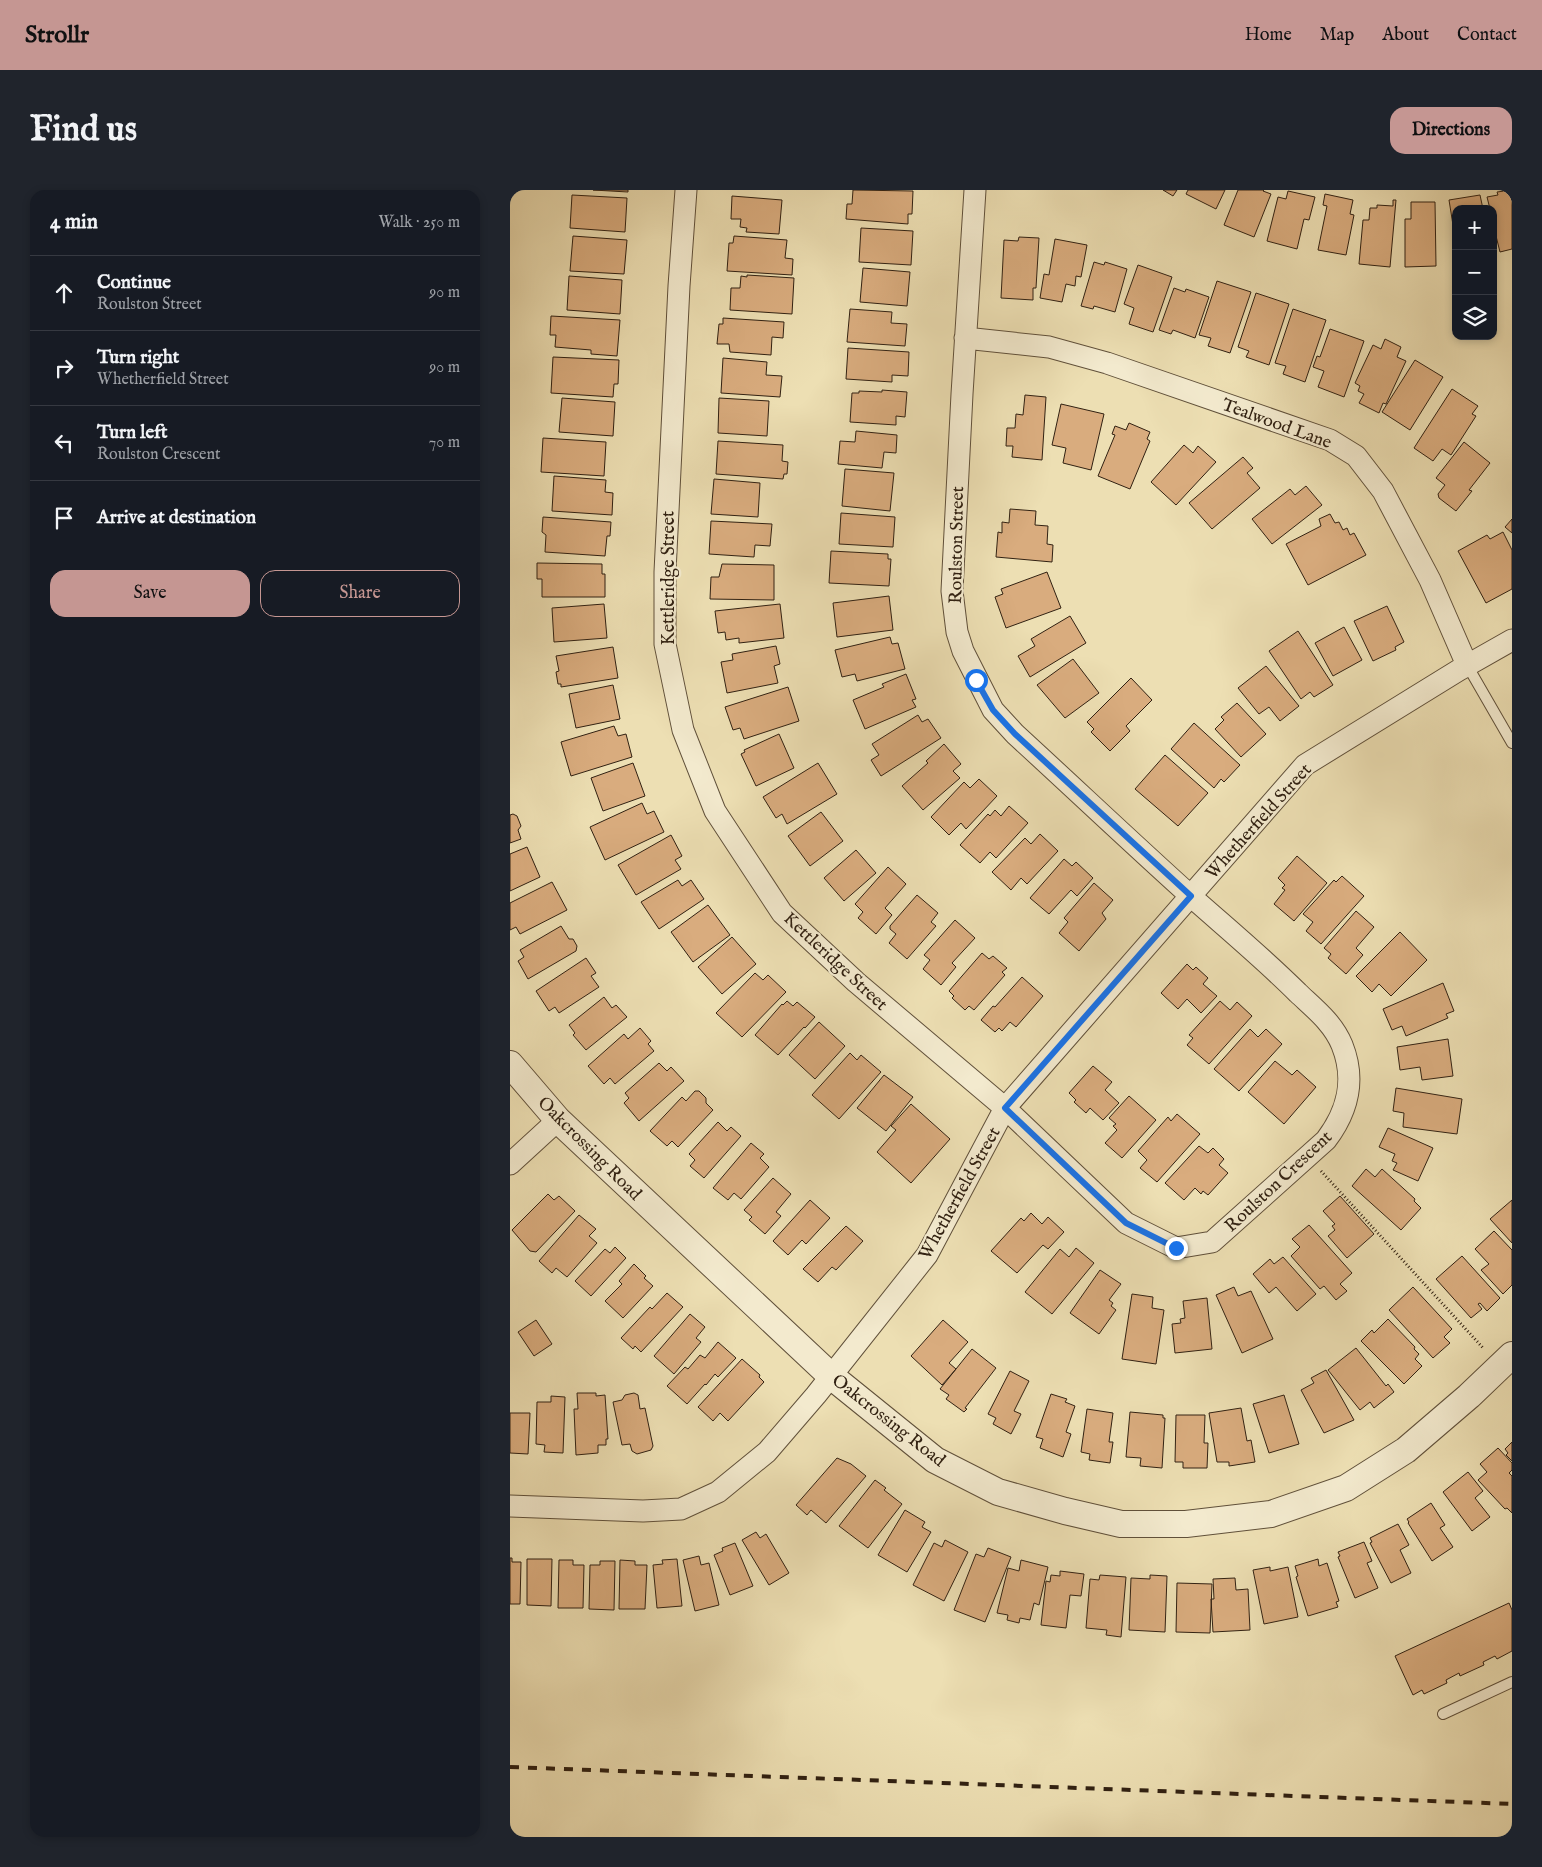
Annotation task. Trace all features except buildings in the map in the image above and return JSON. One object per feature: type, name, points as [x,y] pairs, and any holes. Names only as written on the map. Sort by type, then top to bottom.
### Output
[{"type":"street","name":"Kettleridge Street","points":[[686,190],[679,286],[665,572],[665,644],[683,730],[715,811],[782,913],[856,982],[1005,1108]]},
{"type":"street","name":"Roulston Street","points":[[975,190],[952,591],[957,632],[963,651],[993,710],[1015,734],[1191,896]]},
{"type":"street","name":"Tealwood Lane","points":[[966,338],[1049,346],[1107,363],[1330,440],[1356,456],[1383,491],[1430,580],[1467,665]]},
{"type":"street","name":"Whetherfield Street","points":[[510,1506],[643,1511],[681,1509],[718,1492],[767,1452],[816,1395],[927,1255],[1005,1108],[1305,765],[1467,665],[1512,640]]},
{"type":"street","name":"Roulston Crescent","points":[[1005,1108],[1126,1223],[1176,1248],[1212,1242],[1326,1140],[1336,1127],[1346,1102],[1349,1064],[1341,1043],[1330,1023],[1276,971],[1191,896]]},
{"type":"street","name":"Oakcrossing Road","points":[[510,1064],[558,1120],[831,1376],[935,1460],[998,1492],[1065,1511],[1121,1524],[1176,1524],[1271,1514],[1346,1488],[1406,1450],[1505,1362]]},
{"type":"street","points":[[510,1164],[558,1120]]},
{"type":"lane","points":[[1467,665],[1512,743]]},
{"type":"lane","points":[[1443,1714],[1512,1682]]},
{"type":"path","points":[[1308,1156],[1482,1346],[1505,1362]]},
{"type":"railway","points":[[510,1767],[1512,1804]]},
{"type":"route","points":[[976,680],[993,710],[1015,734],[1191,896],[1005,1108],[1126,1223],[1176,1248]]}]
